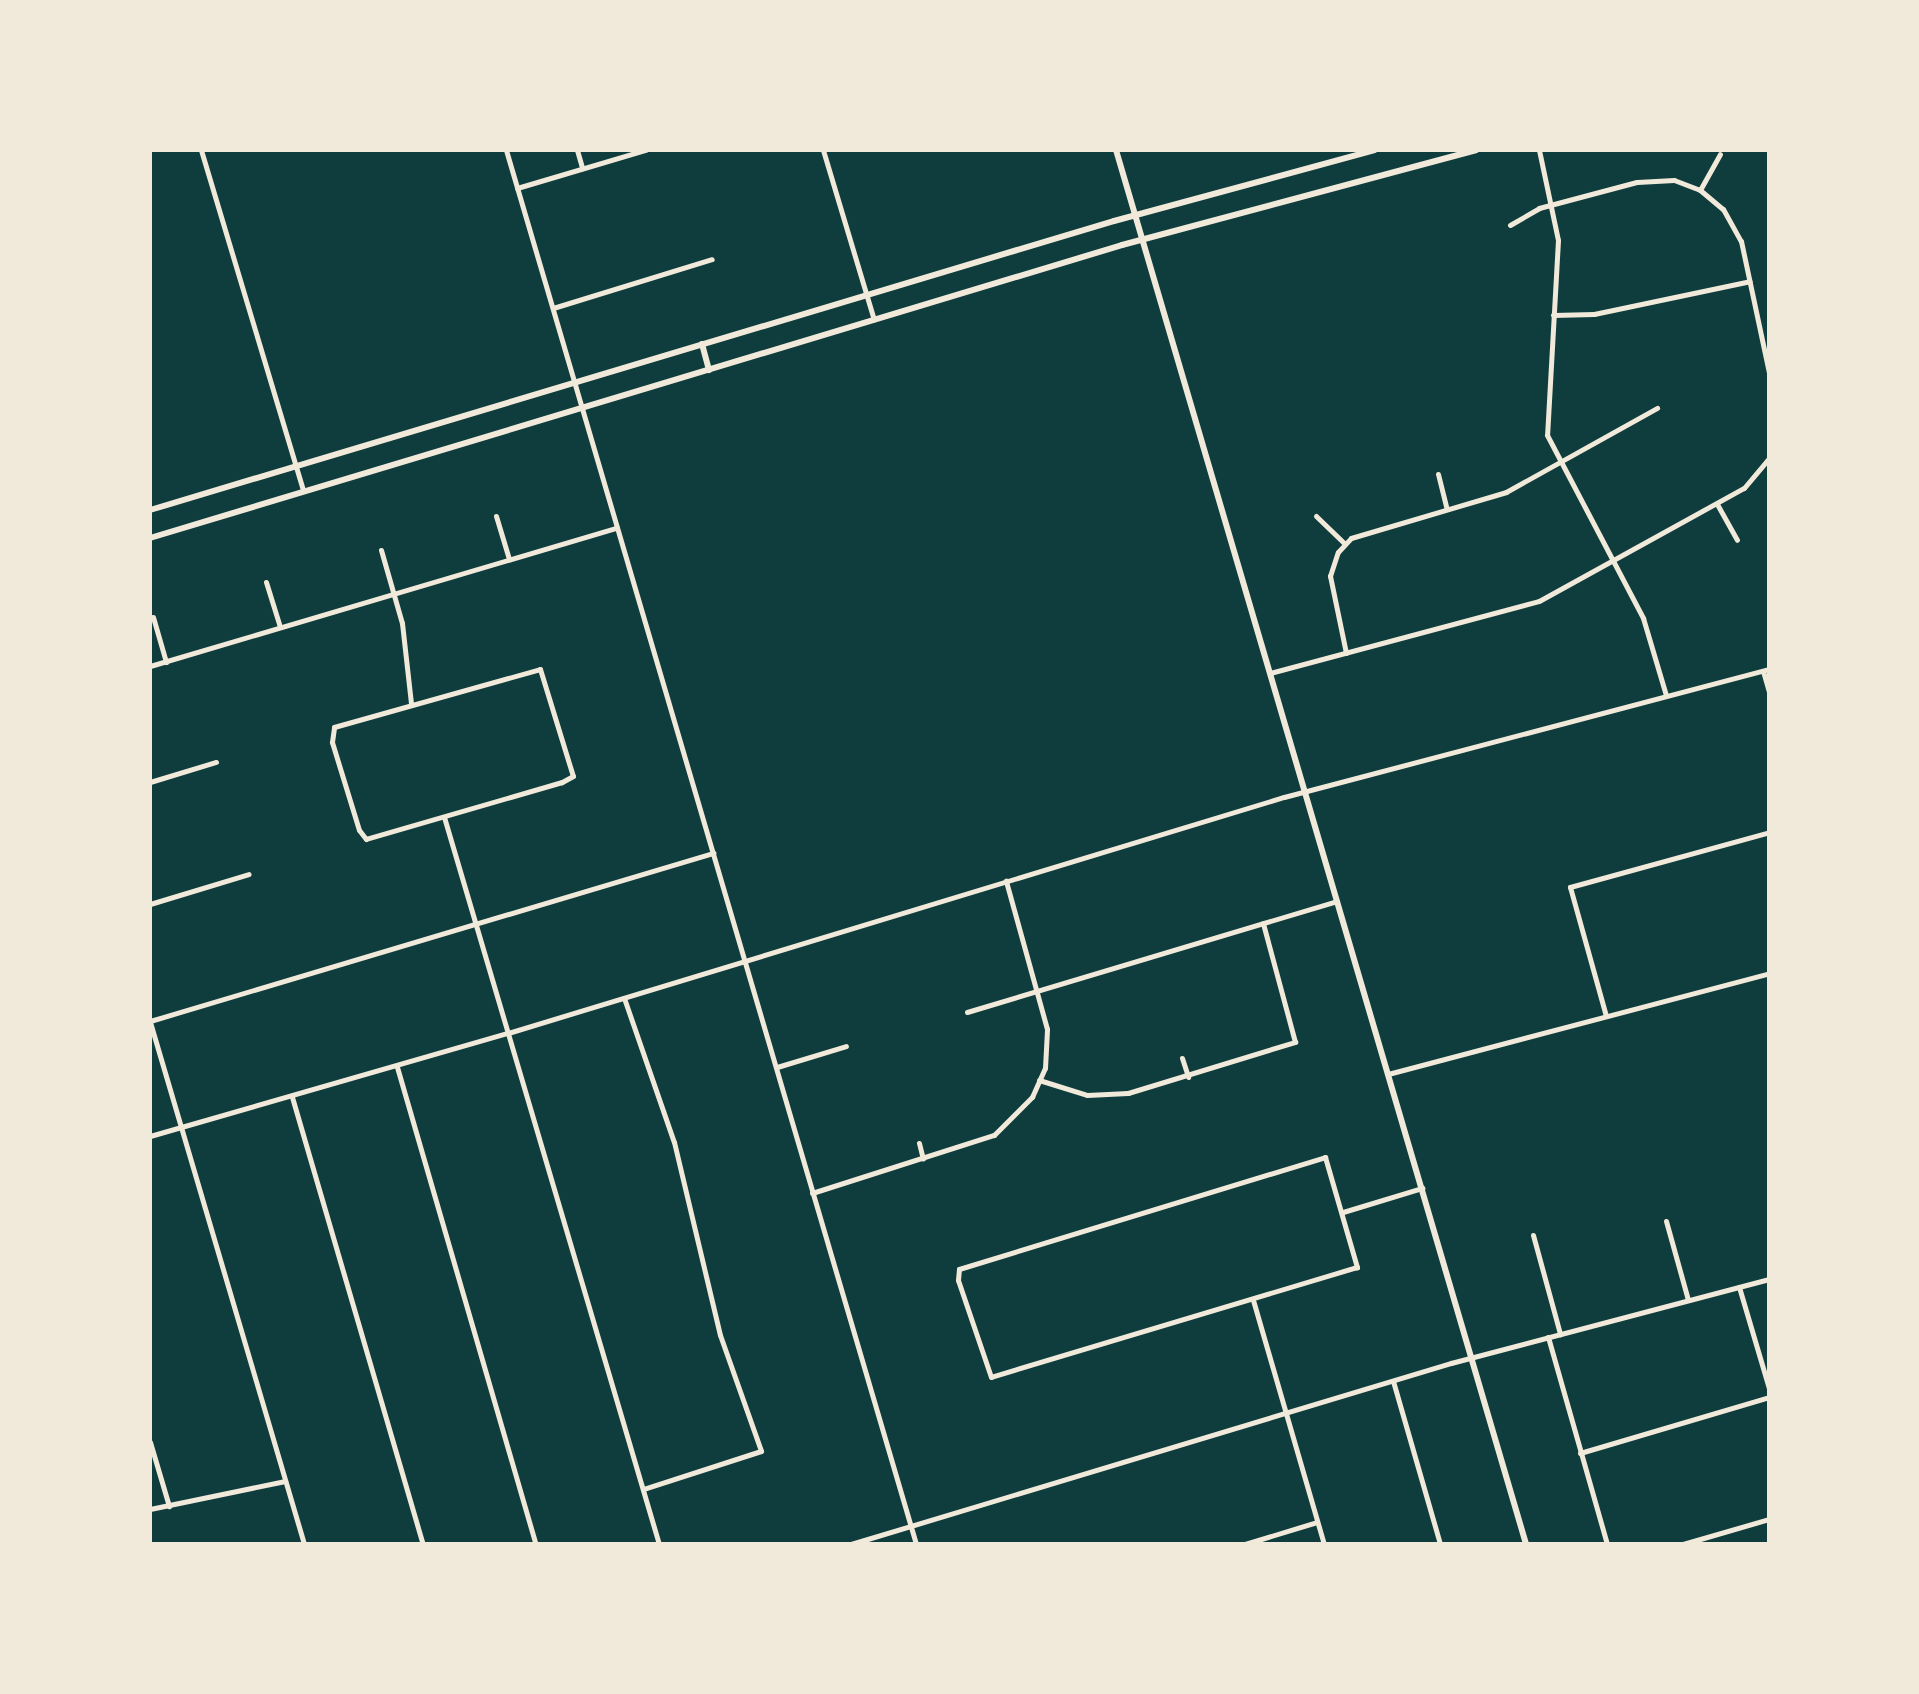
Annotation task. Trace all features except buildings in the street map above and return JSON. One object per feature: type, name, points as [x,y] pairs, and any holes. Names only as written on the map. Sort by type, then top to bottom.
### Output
[{"type":"main road","points":[[1116,150],[1526,1544]]},
{"type":"main road","points":[[150,510],[866,294],[1375,150]]},
{"type":"main road","points":[[150,538],[1142,239],[1478,150]]},
{"type":"main road","points":[[702,344],[709,370]]},
{"type":"street","points":[[202,150],[303,492]]},
{"type":"street","points":[[506,150],[916,1544]]},
{"type":"street","points":[[577,150],[582,168]]},
{"type":"street","points":[[517,188],[645,150]]},
{"type":"street","points":[[823,150],[874,320]]},
{"type":"street","points":[[1538,150],[1558,240],[1547,435],[1558,463],[1643,618],[1666,696]]},
{"type":"street","points":[[1700,190],[1720,154]]},
{"type":"street","points":[[1510,225],[1552,204],[1657,179],[1674,180],[1700,190],[1735,224],[1769,373]]},
{"type":"street","points":[[553,308],[712,259]]},
{"type":"street","points":[[1553,315],[1594,314],[1750,281]]},
{"type":"street","points":[[1346,653],[1330,589],[1332,564],[1344,544],[1370,529],[1506,492],[1656,408]]},
{"type":"street","points":[[1270,674],[1539,602],[1744,488],[1768,460]]},
{"type":"street","points":[[1438,474],[1447,509]]},
{"type":"street","points":[[1717,504],[1737,540]]},
{"type":"street","points":[[496,516],[509,560]]},
{"type":"street","points":[[1316,516],[1344,544]]},
{"type":"street","points":[[150,666],[618,528]]},
{"type":"street","points":[[382,550],[402,623],[411,703]]},
{"type":"street","points":[[266,582],[280,628]]},
{"type":"street","points":[[153,617],[166,662]]},
{"type":"street","points":[[540,668],[573,776],[366,838],[359,830],[332,742],[334,727],[411,703],[540,668]]},
{"type":"street","points":[[150,1136],[508,1033],[1305,792],[1766,670],[1769,692]]},
{"type":"street","points":[[150,782],[216,762]]},
{"type":"street","points":[[444,817],[659,1544]]},
{"type":"street","points":[[1606,1016],[1570,887],[1769,832]]},
{"type":"street","points":[[304,1544],[150,1021],[714,853]]},
{"type":"street","points":[[150,904],[249,874]]},
{"type":"street","points":[[812,1193],[994,1135],[1032,1097],[1048,1046],[1039,991],[1006,881]]},
{"type":"street","points":[[967,1012],[1337,900]]},
{"type":"street","points":[[1039,1080],[1087,1095],[1144,1091],[1295,1042],[1263,923]]},
{"type":"street","points":[[1388,1074],[1769,973]]},
{"type":"street","points":[[624,998],[674,1142],[720,1335],[761,1452],[643,1489]]},
{"type":"street","points":[[776,1067],[846,1046]]},
{"type":"street","points":[[1182,1058],[1188,1077]]},
{"type":"street","points":[[396,1066],[536,1544]]},
{"type":"street","points":[[292,1096],[423,1544]]},
{"type":"street","points":[[918,1143],[924,1159]]},
{"type":"street","points":[[1325,1157],[1344,1212],[1356,1267],[991,1377],[958,1280],[959,1269],[1325,1157]]},
{"type":"street","points":[[1344,1212],[1422,1188]]},
{"type":"street","points":[[1666,1221],[1688,1300]]},
{"type":"street","points":[[1533,1235],[1560,1334]]},
{"type":"street","points":[[851,1544],[1393,1380],[1769,1279]]},
{"type":"street","points":[[1739,1287],[1769,1388]]},
{"type":"street","points":[[1252,1300],[1324,1544]]},
{"type":"street","points":[[1548,1337],[1607,1544]]},
{"type":"street","points":[[1393,1380],[1440,1544]]},
{"type":"street","points":[[1580,1453],[1769,1397]]},
{"type":"street","points":[[150,1442],[169,1506]]},
{"type":"street","points":[[150,1510],[285,1481]]},
{"type":"street","points":[[1683,1544],[1769,1519]]},
{"type":"street","points":[[1245,1544],[1317,1522]]}]
